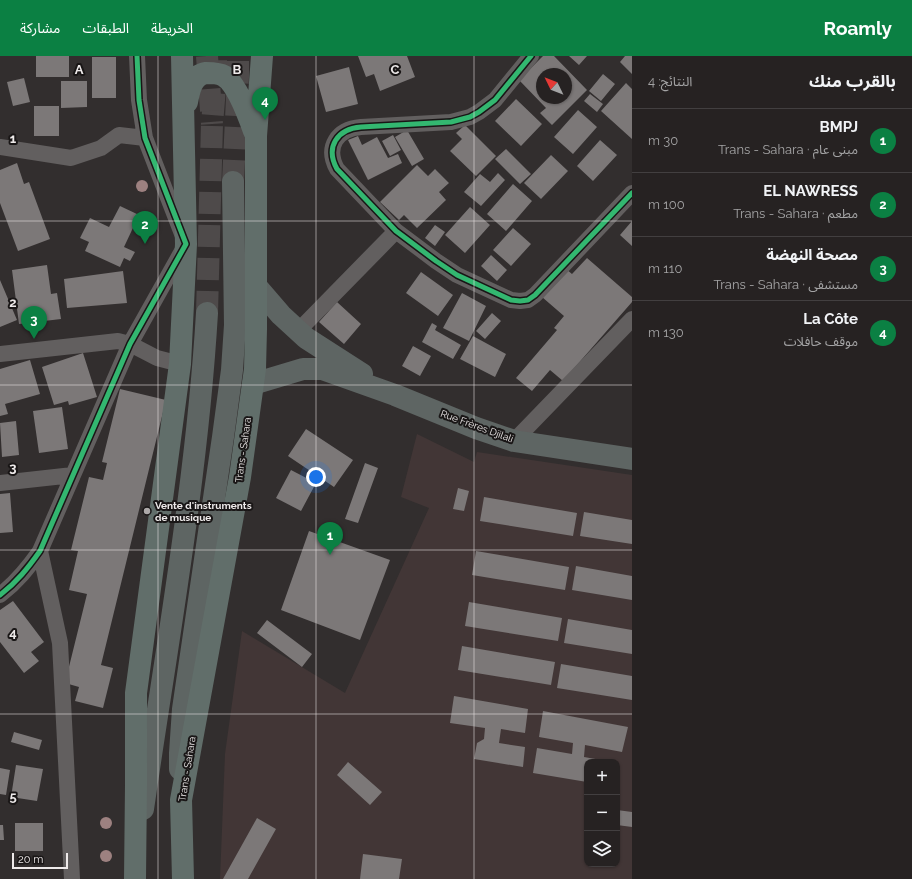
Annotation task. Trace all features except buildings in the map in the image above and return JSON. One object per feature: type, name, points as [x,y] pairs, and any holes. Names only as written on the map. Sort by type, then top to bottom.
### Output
[{"type":"highway","points":[[135,879],[136,693],[180,364],[186,244],[182,56]]},
{"type":"highway","name":"Trans - Sahara","points":[[183,879],[181,800],[240,476],[255,369],[256,136],[262,56]]},
{"type":"highway","points":[[184,113],[190,86],[197,78],[204,74],[213,73],[224,76],[232,84],[246,108],[256,136]]},
{"type":"main road","points":[[181,800],[180,753],[183,709],[232,370],[235,318],[233,182]]},
{"type":"main road","points":[[256,286],[298,331],[316,345],[396,394]]},
{"type":"main road","points":[[136,853],[187,513],[203,368],[207,313]]},
{"type":"main road","points":[[252,384],[294,371],[313,368],[331,372],[396,394]]},
{"type":"main road","name":"Rue Frères Djilali","points":[[396,394],[476,428],[514,441],[632,459]]},
{"type":"street","points":[[0,595],[12,586],[28,569],[40,551],[130,344],[186,244],[145,138],[139,100],[137,56]]},
{"type":"street","points":[[531,56],[495,100],[470,117],[451,122],[354,127],[346,130],[336,140],[333,147],[333,162],[337,169],[396,231],[415,247],[457,275],[503,297],[520,301],[528,300],[535,296],[632,193]]},
{"type":"street","points":[[0,147],[71,158],[101,148],[119,135],[145,138]]},
{"type":"street","points":[[298,331],[396,231]]},
{"type":"street","points":[[514,441],[632,319]]},
{"type":"street","points":[[0,354],[113,342],[130,344],[156,358],[180,364]]},
{"type":"street","points":[[0,483],[73,475]]},
{"type":"street","points":[[40,551],[60,643],[72,879]]},
{"type":"shaded area","points":[[417,434],[474,462],[477,452],[632,475],[632,879],[220,879],[225,754],[242,631],[345,693],[429,508],[401,497]]},
{"type":"tunnel","points":[[207,56],[212,124]]},
{"type":"tunnel","points":[[207,313],[212,124],[216,56]]},
{"type":"tunnel","points":[[233,182],[238,56]]},
{"type":"cycle path","points":[[0,595],[12,585],[40,551],[130,344],[186,244],[145,138],[139,100],[137,56]]},
{"type":"cycle path","points":[[531,56],[495,100],[470,117],[451,122],[361,127],[345,131],[336,140],[333,147],[332,153],[337,169],[396,231],[436,261],[457,275],[511,300],[520,301],[528,300],[535,295],[632,193]]},
{"type":"place","name":"La Côte","points":[[265,120]]},
{"type":"place","name":"EL NAWRESS","points":[[145,244]]},
{"type":"place","name":"مصحة النهضة","points":[[34,339]]},
{"type":"place","name":"Vente d'instruments de musique","points":[[147,511]]},
{"type":"place","name":"BMPJ","points":[[330,555]]}]
